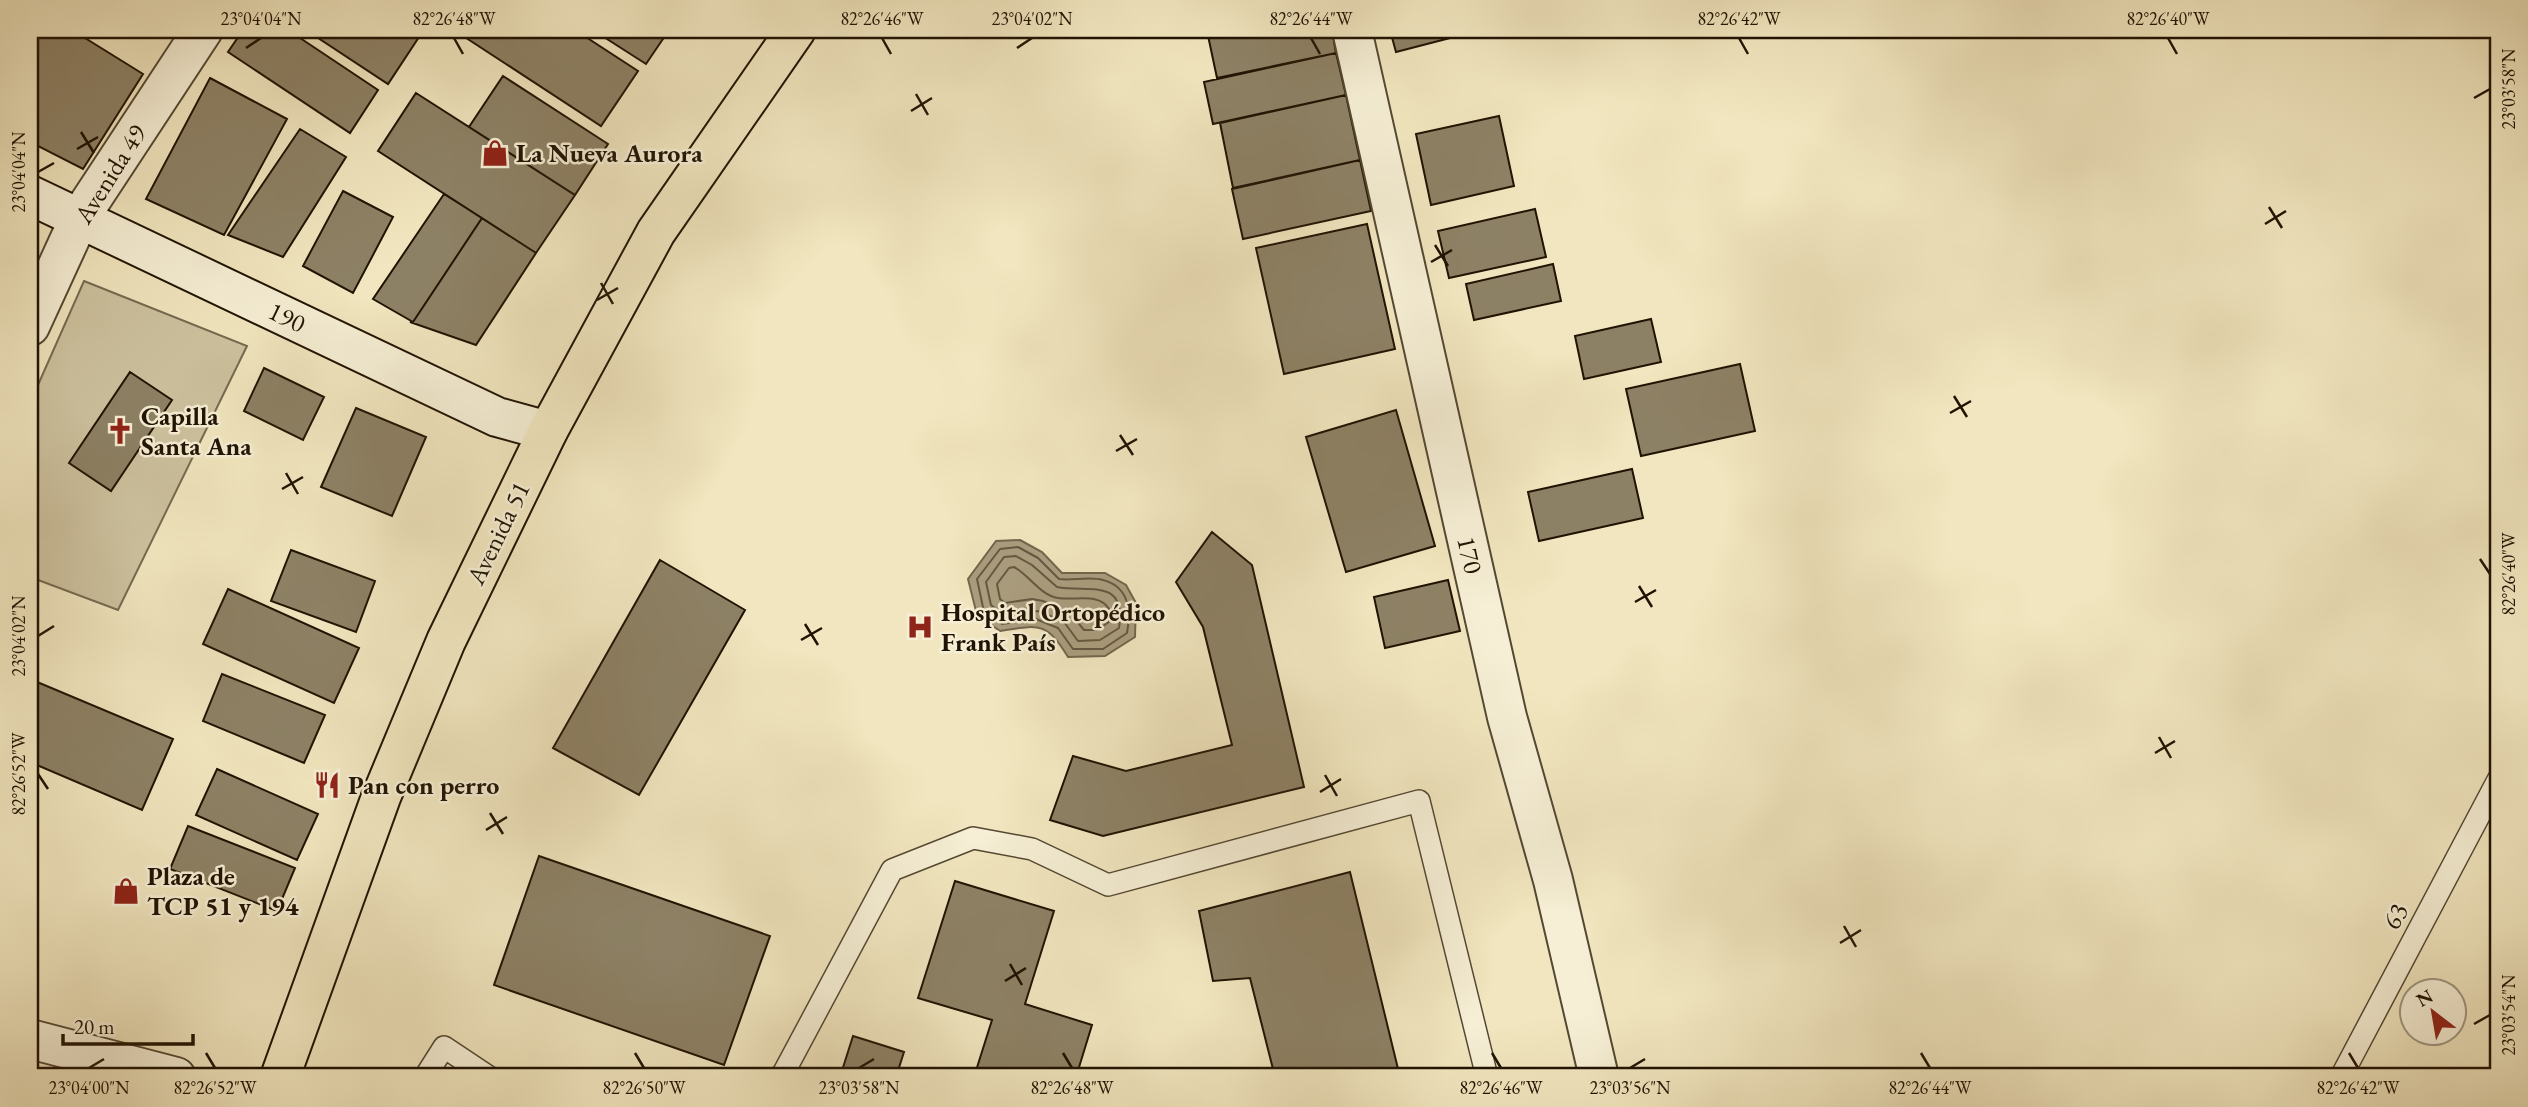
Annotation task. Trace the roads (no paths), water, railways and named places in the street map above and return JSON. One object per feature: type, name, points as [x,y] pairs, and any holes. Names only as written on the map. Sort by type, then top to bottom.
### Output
[{"type":"main road","name":"Avenida 51","points":[[280,1077],[381,797],[446,641],[548,430],[656,232],[796,30]]},
{"type":"street","name":"Avenida 49","points":[[30,326],[80,217],[203,30]]},
{"type":"street","name":"170","points":[[1352,30],[1507,717],[1553,880],[1599,1077]]},
{"type":"street","name":"190","points":[[30,195],[497,418],[548,430]]},
{"type":"street","points":[[30,1039],[176,1077]]},
{"type":"lane","name":"63","points":[[2342,1077],[2498,780]]},
{"type":"lane","points":[[779,1077],[892,870],[973,838],[1031,849],[1108,885],[1419,801],[1487,1077]]},
{"type":"lane","points":[[425,1077],[444,1047],[489,1077]]},
{"type":"water","points":[[1020,540],[1042,552],[1062,573],[1105,573],[1126,585],[1136,603],[1135,637],[1105,656],[1068,657],[1047,631],[1024,627],[1000,631],[977,615],[968,579],[996,541]]},
{"type":"place","name":"La Nueva Aurora","points":[[495,153]]},
{"type":"place","name":"Capilla Santa Ana","points":[[120,431]]},
{"type":"place","name":"Hospital Ortopédico Frank País","points":[[920,627]]},
{"type":"place","name":"Pan con perro","points":[[327,785]]},
{"type":"place","name":"Plaza de TCP 51 y 194","points":[[126,891]]}]
